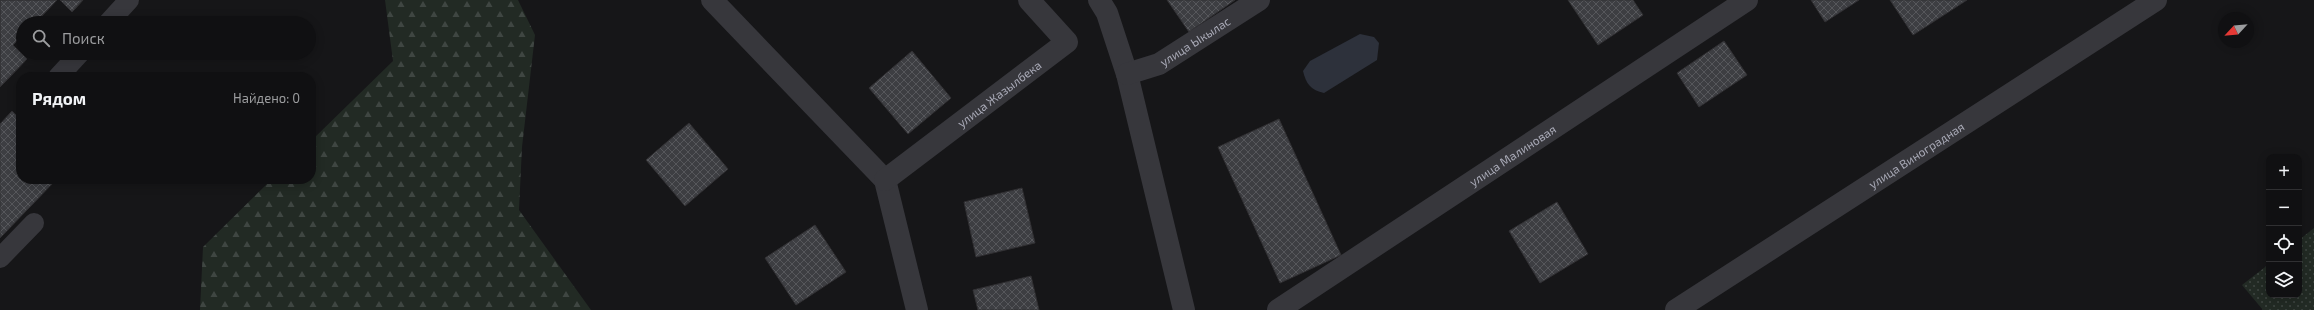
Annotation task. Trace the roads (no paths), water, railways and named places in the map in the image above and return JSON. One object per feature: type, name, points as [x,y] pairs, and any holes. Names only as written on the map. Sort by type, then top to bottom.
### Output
[{"type":"street","points":[[712,0],[885,180],[917,310]]},
{"type":"street","name":"улица Жазылбека","points":[[885,180],[1067,42],[1029,0]]},
{"type":"street","points":[[1099,0],[1107,13],[1127,74],[1184,310]]},
{"type":"street","name":"улица Ыкылас","points":[[1127,74],[1159,64],[1259,0]]},
{"type":"street","name":"улица Малиновая","points":[[1278,310],[1747,0]]},
{"type":"street","name":"улица Виноградная","points":[[1676,310],[2156,0]]},
{"type":"lane","points":[[114,16],[129,0]]},
{"type":"lane","points":[[63,72],[74,60]]},
{"type":"lane","points":[[0,258],[34,223]]}]
